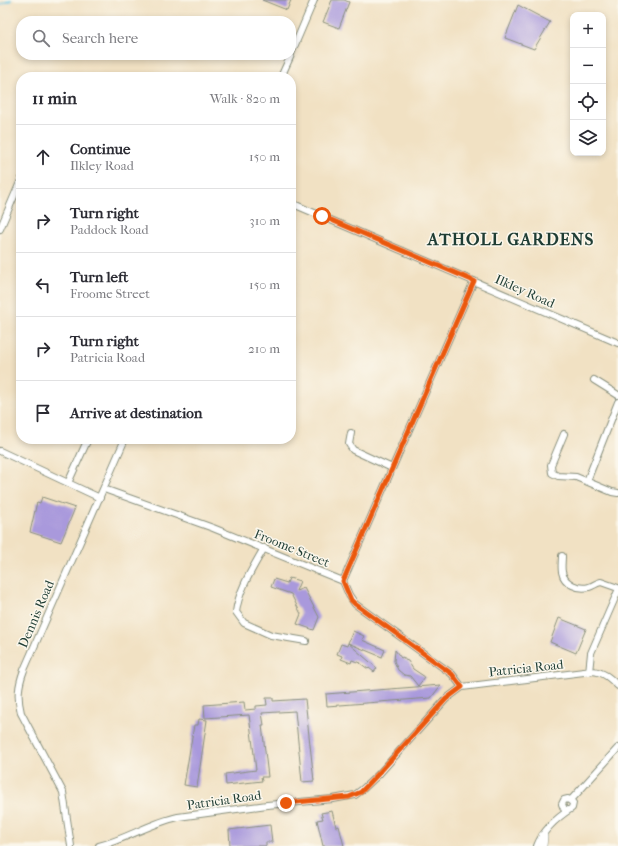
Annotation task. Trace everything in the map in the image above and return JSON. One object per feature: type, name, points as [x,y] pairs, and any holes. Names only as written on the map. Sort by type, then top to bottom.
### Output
[{"type":"main road","points":[[542,846],[543,836]]},
{"type":"street","points":[[296,42],[314,0]]},
{"type":"street","points":[[283,72],[288,60]]},
{"type":"street","points":[[0,228],[16,191]]},
{"type":"street","name":"Ilkley Road","points":[[296,205],[618,343]]},
{"type":"street","points":[[462,687],[457,679],[448,671],[355,604],[351,600],[343,581],[474,281]]},
{"type":"street","points":[[594,380],[618,395]]},
{"type":"street","points":[[586,481],[618,402]]},
{"type":"street","points":[[351,433],[349,444],[352,450],[392,468]]},
{"type":"street","points":[[564,434],[551,466],[552,473],[558,476],[576,477],[612,492],[618,493]]},
{"type":"street","points":[[68,483],[86,444]]},
{"type":"street","name":"Dennis Road","points":[[72,846],[62,792],[21,713],[18,704],[18,688],[24,670],[123,444]]},
{"type":"street","points":[[0,451],[100,498]]},
{"type":"street","name":"Froome Street","points":[[104,489],[194,521],[343,581]]},
{"type":"street","points":[[264,548],[238,600],[236,612],[244,623],[271,636],[306,641]]},
{"type":"street","points":[[562,556],[562,573],[565,580],[583,588],[601,582],[618,590],[591,653],[589,672]]},
{"type":"street","name":"Patricia Road","points":[[99,846],[125,838],[169,819],[178,817],[267,805],[349,797],[355,795],[361,792],[446,699],[462,687],[589,672],[603,673],[618,686]]},
{"type":"street","points":[[537,846],[565,808],[564,800],[571,800],[618,748]]},
{"type":"building","points":[[262,0],[291,0],[287,10]]},
{"type":"building","points":[[332,0],[344,0],[349,2],[339,28],[323,22]]},
{"type":"building","points":[[518,5],[550,22],[534,49],[505,38]]},
{"type":"building","points":[[42,497],[75,508],[61,542],[30,532],[37,502],[40,503]]},
{"type":"building","points":[[289,578],[300,581],[296,591],[304,588],[319,617],[314,630],[297,624],[301,614],[291,594],[271,587],[274,579],[287,583]]},
{"type":"building","points":[[559,618],[586,629],[576,653],[550,642]]},
{"type":"building","points":[[353,631],[364,636],[362,640],[385,650],[382,657],[348,643]]},
{"type":"building","points":[[348,643],[377,668],[374,672],[360,663],[352,660],[351,663],[341,659],[342,656],[337,654],[341,644],[347,646]]},
{"type":"building","points":[[395,650],[401,658],[403,657],[408,661],[413,669],[425,677],[418,686],[410,676],[404,675],[398,670],[394,661]]},
{"type":"building","points":[[441,685],[431,698],[327,706],[326,694]]},
{"type":"building","points":[[266,698],[273,698],[273,701],[305,699],[314,781],[302,782],[295,711],[262,713],[268,777],[261,777],[262,781],[226,785],[225,774],[256,770],[249,715],[205,718],[204,705],[244,702],[245,710],[256,709],[256,706],[267,705]]},
{"type":"building","points":[[199,719],[207,720],[197,787],[184,785],[194,725],[198,725]]},
{"type":"building","points":[[332,811],[336,827],[339,826],[344,846],[323,846],[317,820],[323,819],[321,813]]},
{"type":"building","points":[[270,825],[272,842],[266,842],[266,846],[230,846],[229,830]]},
{"type":"waterway","points":[[0,5],[11,0]]},
{"type":"district","name":"ATHOLL GARDENS","points":[[511,239]]},
{"type":"route","points":[[286,803],[349,797],[361,792],[446,699],[462,687],[452,674],[355,604],[351,600],[343,581],[474,281],[322,216]]}]
